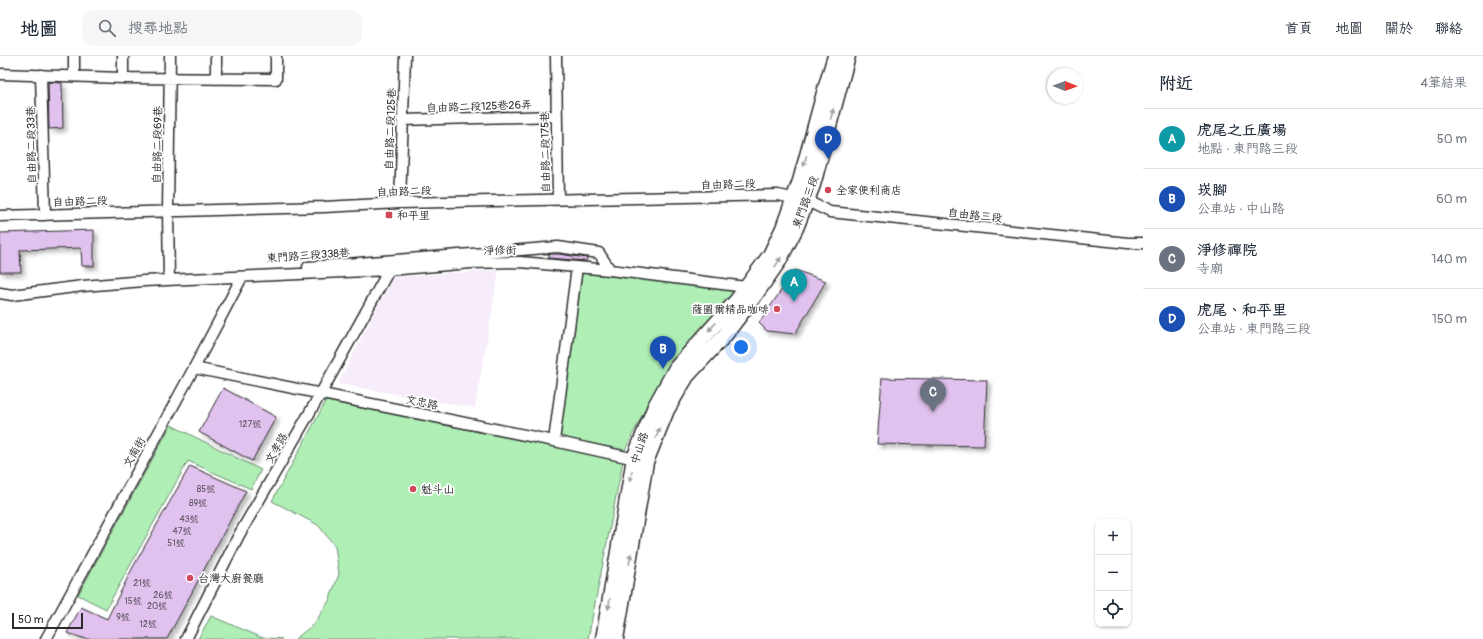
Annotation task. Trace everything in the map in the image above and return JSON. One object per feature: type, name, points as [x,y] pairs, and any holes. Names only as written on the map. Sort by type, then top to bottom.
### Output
[{"type":"main road","name":"東門路三段","points":[[801,200],[835,56]]},
{"type":"main road","name":"東門路三段","points":[[751,291],[783,228],[801,200],[848,56]]},
{"type":"main road","name":"中山路","points":[[603,639],[640,460],[655,406],[676,368],[737,300],[751,291]]},
{"type":"main road","name":"中山路","points":[[616,639],[640,460]]},
{"type":"street","points":[[74,56],[74,76]]},
{"type":"street","points":[[123,56],[123,78]]},
{"type":"street","name":"自由路二段69巷","points":[[169,280],[168,211],[170,56]]},
{"type":"street","points":[[216,56],[216,79]]},
{"type":"street","points":[[0,74],[170,79],[276,79],[276,56]]},
{"type":"street","name":"自由路二段125巷","points":[[400,203],[405,56]]},
{"type":"street","name":"自由路二段175巷","points":[[556,56],[558,199]]},
{"type":"street","name":"自由路二段33巷","points":[[41,75],[45,215]]},
{"type":"street","name":"自由路二段125巷26弄","points":[[402,120],[557,116]]},
{"type":"street","name":"自由路二段","points":[[0,216],[316,207],[400,203],[778,194],[801,200]]},
{"type":"street","name":"自由路三段","points":[[801,200],[830,212],[1128,243],[1143,243]]},
{"type":"street","name":"東門路三段338巷","points":[[0,293],[12,295],[83,286],[242,277],[252,271],[558,247],[599,253],[610,270]]},
{"type":"street","name":"淨修街","points":[[242,277],[389,270],[471,263],[520,262],[610,270],[751,291]]},
{"type":"street","points":[[554,441],[577,267]]},
{"type":"street","name":"文孝路","points":[[186,639],[239,535],[321,393],[389,270]]},
{"type":"street","name":"文南街","points":[[46,639],[242,277]]},
{"type":"street","name":"文忠路","points":[[194,368],[554,441],[640,460]]},
{"type":"shaded area","points":[[499,270],[475,408],[338,384],[393,277]]},
{"type":"green space","points":[[582,273],[740,290],[712,316],[686,346],[666,374],[640,419],[625,450],[560,437]]},
{"type":"green space","points":[[326,401],[623,461],[588,639],[295,639],[314,624],[329,601],[339,574],[335,546],[318,525],[272,501]]},
{"type":"green space","points":[[171,425],[261,470],[251,489],[188,461],[106,609],[78,595]]},
{"type":"green space","points":[[211,616],[263,638],[282,639],[198,639]]},
{"type":"building","points":[[48,82],[62,83],[63,128],[49,129]]},
{"type":"building","points":[[94,230],[94,266],[82,266],[81,248],[20,250],[21,272],[0,272],[0,233]]},
{"type":"building","points":[[549,254],[587,258],[586,261],[549,258]]},
{"type":"building","points":[[795,270],[826,281],[795,334],[767,331],[759,323]]},
{"type":"building","points":[[882,378],[987,380],[984,446],[877,444]]},
{"type":"building","points":[[223,388],[276,417],[252,461],[199,432]]},
{"type":"building","points":[[190,466],[246,491],[167,639],[86,639],[67,633],[81,607],[107,619],[133,567]]},
{"type":"place","name":"虎尾、和平里","points":[[828,159]]},
{"type":"place","name":"全家便利商店","points":[[828,190]]},
{"type":"place","name":"和平里","points":[[389,215]]},
{"type":"place","name":"虎尾之丘廣場","points":[[794,302]]},
{"type":"place","name":"薩圖爾精品咖啡","points":[[777,309]]},
{"type":"place","name":"崁腳","points":[[663,369]]},
{"type":"place","name":"淨修禪院","points":[[933,412]]},
{"type":"place","name":"魁斗山","points":[[413,489]]},
{"type":"place","name":"台灣大廚餐廳","points":[[190,578]]}]
